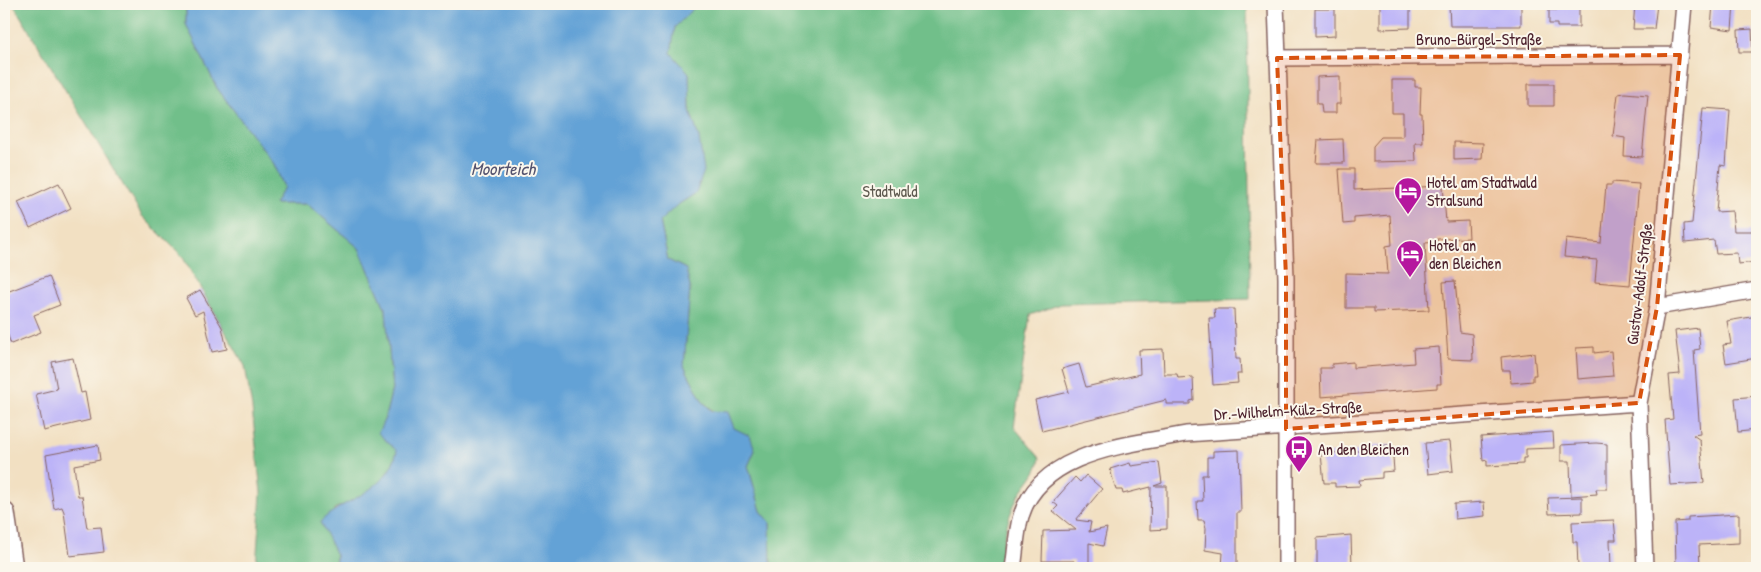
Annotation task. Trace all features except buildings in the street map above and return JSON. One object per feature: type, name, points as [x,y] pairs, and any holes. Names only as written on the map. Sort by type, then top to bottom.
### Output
[{"type":"main road","points":[[4,513],[12,568]]},
{"type":"street","points":[[1276,4],[1286,278],[1286,568]]},
{"type":"street","name":"Gustav-Adolf-Straße","points":[[1645,568],[1639,403],[1657,307],[1684,4]]},
{"type":"street","name":"Bruno-Bürgel-Straße","points":[[1277,58],[1680,55]]},
{"type":"street","points":[[1657,307],[1757,290]]},
{"type":"street","name":"Dr.-Wilhelm-Külz-Straße","points":[[1013,568],[1021,516],[1027,503],[1043,480],[1062,465],[1116,448],[1186,434],[1286,429],[1639,403]]},
{"type":"highlighted area","points":[[1680,55],[1657,307],[1639,403],[1286,429],[1286,278],[1277,58]]},
{"type":"green space","points":[[13,4],[186,4],[186,24],[217,88],[274,164],[284,187],[274,204],[307,204],[359,248],[386,310],[392,389],[385,418],[379,433],[397,451],[388,472],[373,488],[334,509],[336,568],[256,568],[261,493],[252,408],[245,366],[182,256],[142,216]]},
{"type":"green space","name":"Stadtwald","points":[[695,4],[1247,4],[1250,299],[1061,304],[1030,315],[1014,427],[1040,458],[1036,470],[1019,495],[1013,508],[1003,543],[1000,568],[771,568],[770,522],[761,511],[748,466],[755,450],[734,428],[703,402],[684,366],[690,287],[686,269],[668,260],[660,220],[676,206],[696,193],[699,138],[690,110],[689,73],[670,53],[675,27],[692,10]]},
{"type":"water","name":"Moorteich","points":[[186,4],[695,4],[692,10],[675,27],[671,53],[689,73],[690,110],[699,138],[704,171],[696,193],[676,206],[660,221],[668,260],[686,269],[690,287],[684,366],[703,402],[712,411],[728,412],[734,428],[750,436],[755,450],[748,466],[761,511],[770,522],[771,568],[336,568],[336,555],[320,522],[375,485],[385,476],[392,465],[397,451],[378,433],[385,418],[392,389],[386,310],[359,248],[307,204],[274,204],[284,187],[274,164],[217,88],[186,24]]},
{"type":"place","name":"Hotel am Stadtwald Stralsund","points":[[1408,215]]},
{"type":"place","name":"Hotel an den Bleichen","points":[[1410,278]]},
{"type":"place","name":"An den Bleichen","points":[[1299,473]]}]
